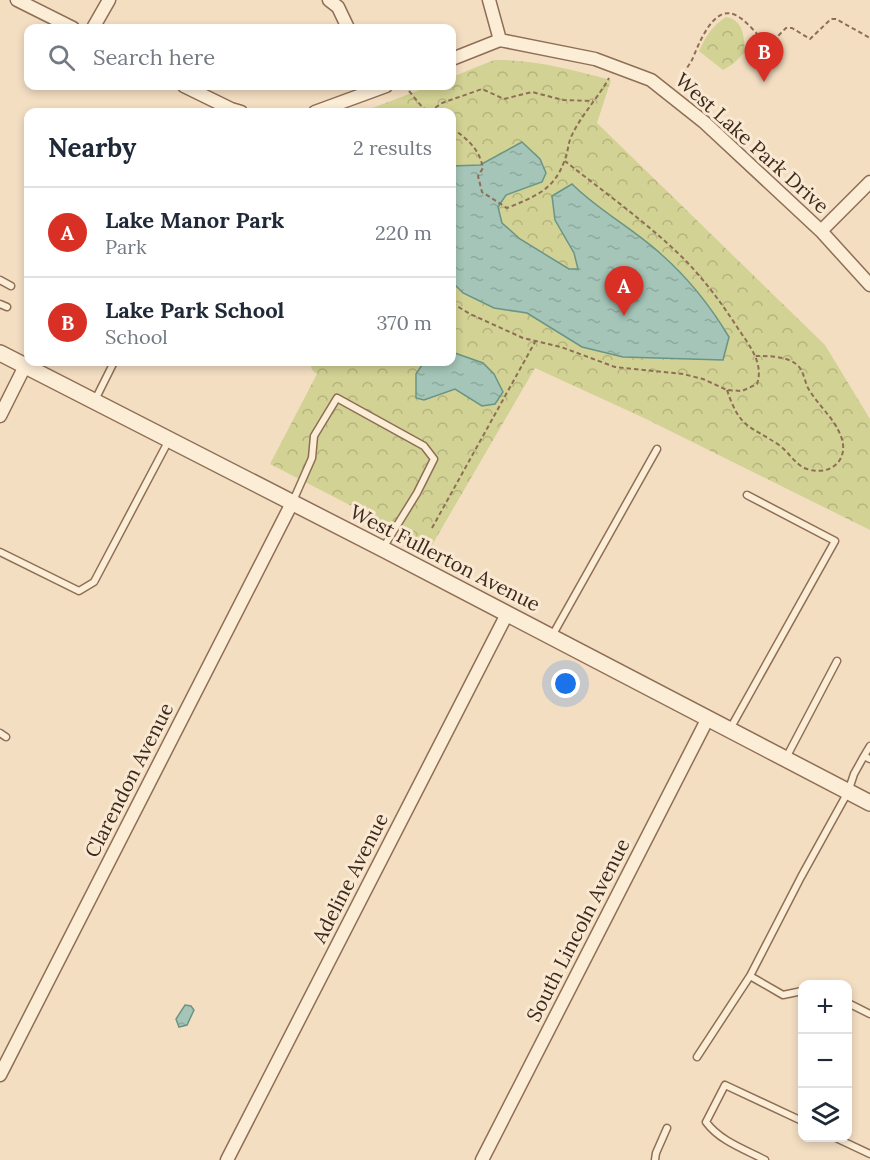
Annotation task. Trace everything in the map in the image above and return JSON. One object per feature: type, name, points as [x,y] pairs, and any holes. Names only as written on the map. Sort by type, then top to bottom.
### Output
[{"type":"street","points":[[17,0],[65,24]]},
{"type":"street","points":[[95,24],[110,0]]},
{"type":"street","points":[[329,0],[338,7],[346,24]]},
{"type":"street","points":[[456,57],[500,40],[489,0]]},
{"type":"street","name":"West Lake Park Drive","points":[[500,40],[595,59],[651,80],[704,122],[821,231],[870,285]]},
{"type":"street","points":[[192,90],[229,108]]},
{"type":"street","points":[[325,108],[372,90]]},
{"type":"street","points":[[821,231],[870,182]]},
{"type":"street","name":"West Fullerton Avenue","points":[[0,353],[24,365]]},
{"type":"street","points":[[0,416],[25,366]]},
{"type":"street","name":"West Fullerton Avenue","points":[[25,366],[383,549],[870,803]]},
{"type":"street","name":"Clarendon Avenue","points":[[0,1075],[292,503]]},
{"type":"street","name":"Adeline Avenue","points":[[227,1160],[507,614]]},
{"type":"street","name":"South Lincoln Avenue","points":[[482,1160],[708,718]]},
{"type":"lane","points":[[0,280],[11,286]]},
{"type":"lane","points":[[94,400],[112,366]]},
{"type":"lane","points":[[292,503],[312,458],[314,436],[337,398],[424,446],[434,459],[417,493],[383,549]]},
{"type":"lane","points":[[0,552],[79,591],[94,582],[169,439]]},
{"type":"lane","points":[[552,637],[657,449]]},
{"type":"lane","points":[[729,730],[835,541],[747,495]]},
{"type":"lane","points":[[786,759],[837,661]]},
{"type":"lane","points":[[697,1057],[750,976],[848,792],[854,774],[867,757],[870,746]]},
{"type":"lane","points":[[750,976],[783,995],[798,992]]},
{"type":"lane","points":[[852,1005],[870,1014]]},
{"type":"lane","points":[[765,1160],[723,1138],[706,1122],[725,1086],[798,1119]]},
{"type":"lane","points":[[656,1160],[656,1154],[668,1128]]},
{"type":"lane","points":[[846,1142],[870,1154]]},
{"type":"path","points":[[679,80],[706,30],[720,16],[728,13],[734,14],[765,42],[771,43],[786,28],[792,28],[810,39],[831,19],[836,19],[870,38]]},
{"type":"path","points":[[456,131],[476,147],[483,168],[478,176],[482,192],[507,208],[539,195],[549,187],[565,161],[570,137],[593,101],[603,91],[611,73]]},
{"type":"path","points":[[435,108],[442,103],[482,89],[504,99],[532,92],[563,100],[593,101]]},
{"type":"path","points":[[409,91],[423,108]]},
{"type":"path","points":[[456,305],[470,314],[535,342],[561,347],[615,367],[683,374],[703,379],[727,390],[742,390],[757,384],[759,370],[756,356],[727,311],[685,260],[656,233],[565,161]]},
{"type":"path","points":[[432,528],[535,342]]},
{"type":"path","points":[[727,390],[738,416],[752,430],[780,445],[796,462],[805,468],[826,469],[836,465],[844,452],[840,434],[808,389],[800,367],[786,359],[756,356]]},
{"type":"green space","points":[[726,17],[740,25],[745,52],[723,70],[699,51],[710,32]]},
{"type":"green space","points":[[494,60],[509,60],[538,63],[611,80],[597,123],[825,345],[870,419],[870,530],[644,418],[535,368],[432,545],[270,464],[317,374],[311,366],[456,366],[456,108],[372,108],[420,90],[456,90],[456,75]]},
{"type":"water","points":[[522,142],[540,159],[546,173],[542,182],[506,195],[498,207],[502,223],[520,239],[569,269],[578,269],[574,253],[555,220],[552,196],[572,184],[651,246],[690,283],[729,337],[723,360],[623,357],[582,347],[527,313],[494,308],[463,293],[456,286],[456,166],[480,165]]},
{"type":"water","points":[[456,353],[483,363],[494,374],[503,392],[495,404],[482,406],[455,389],[424,400],[416,398],[416,374],[421,366],[456,366]]},
{"type":"water","points":[[185,1005],[191,1006],[194,1010],[187,1025],[179,1027],[176,1019]]},
{"type":"place","name":"Lake Park School","points":[[764,82]]},
{"type":"place","name":"Lake Manor Park","points":[[624,316]]}]
